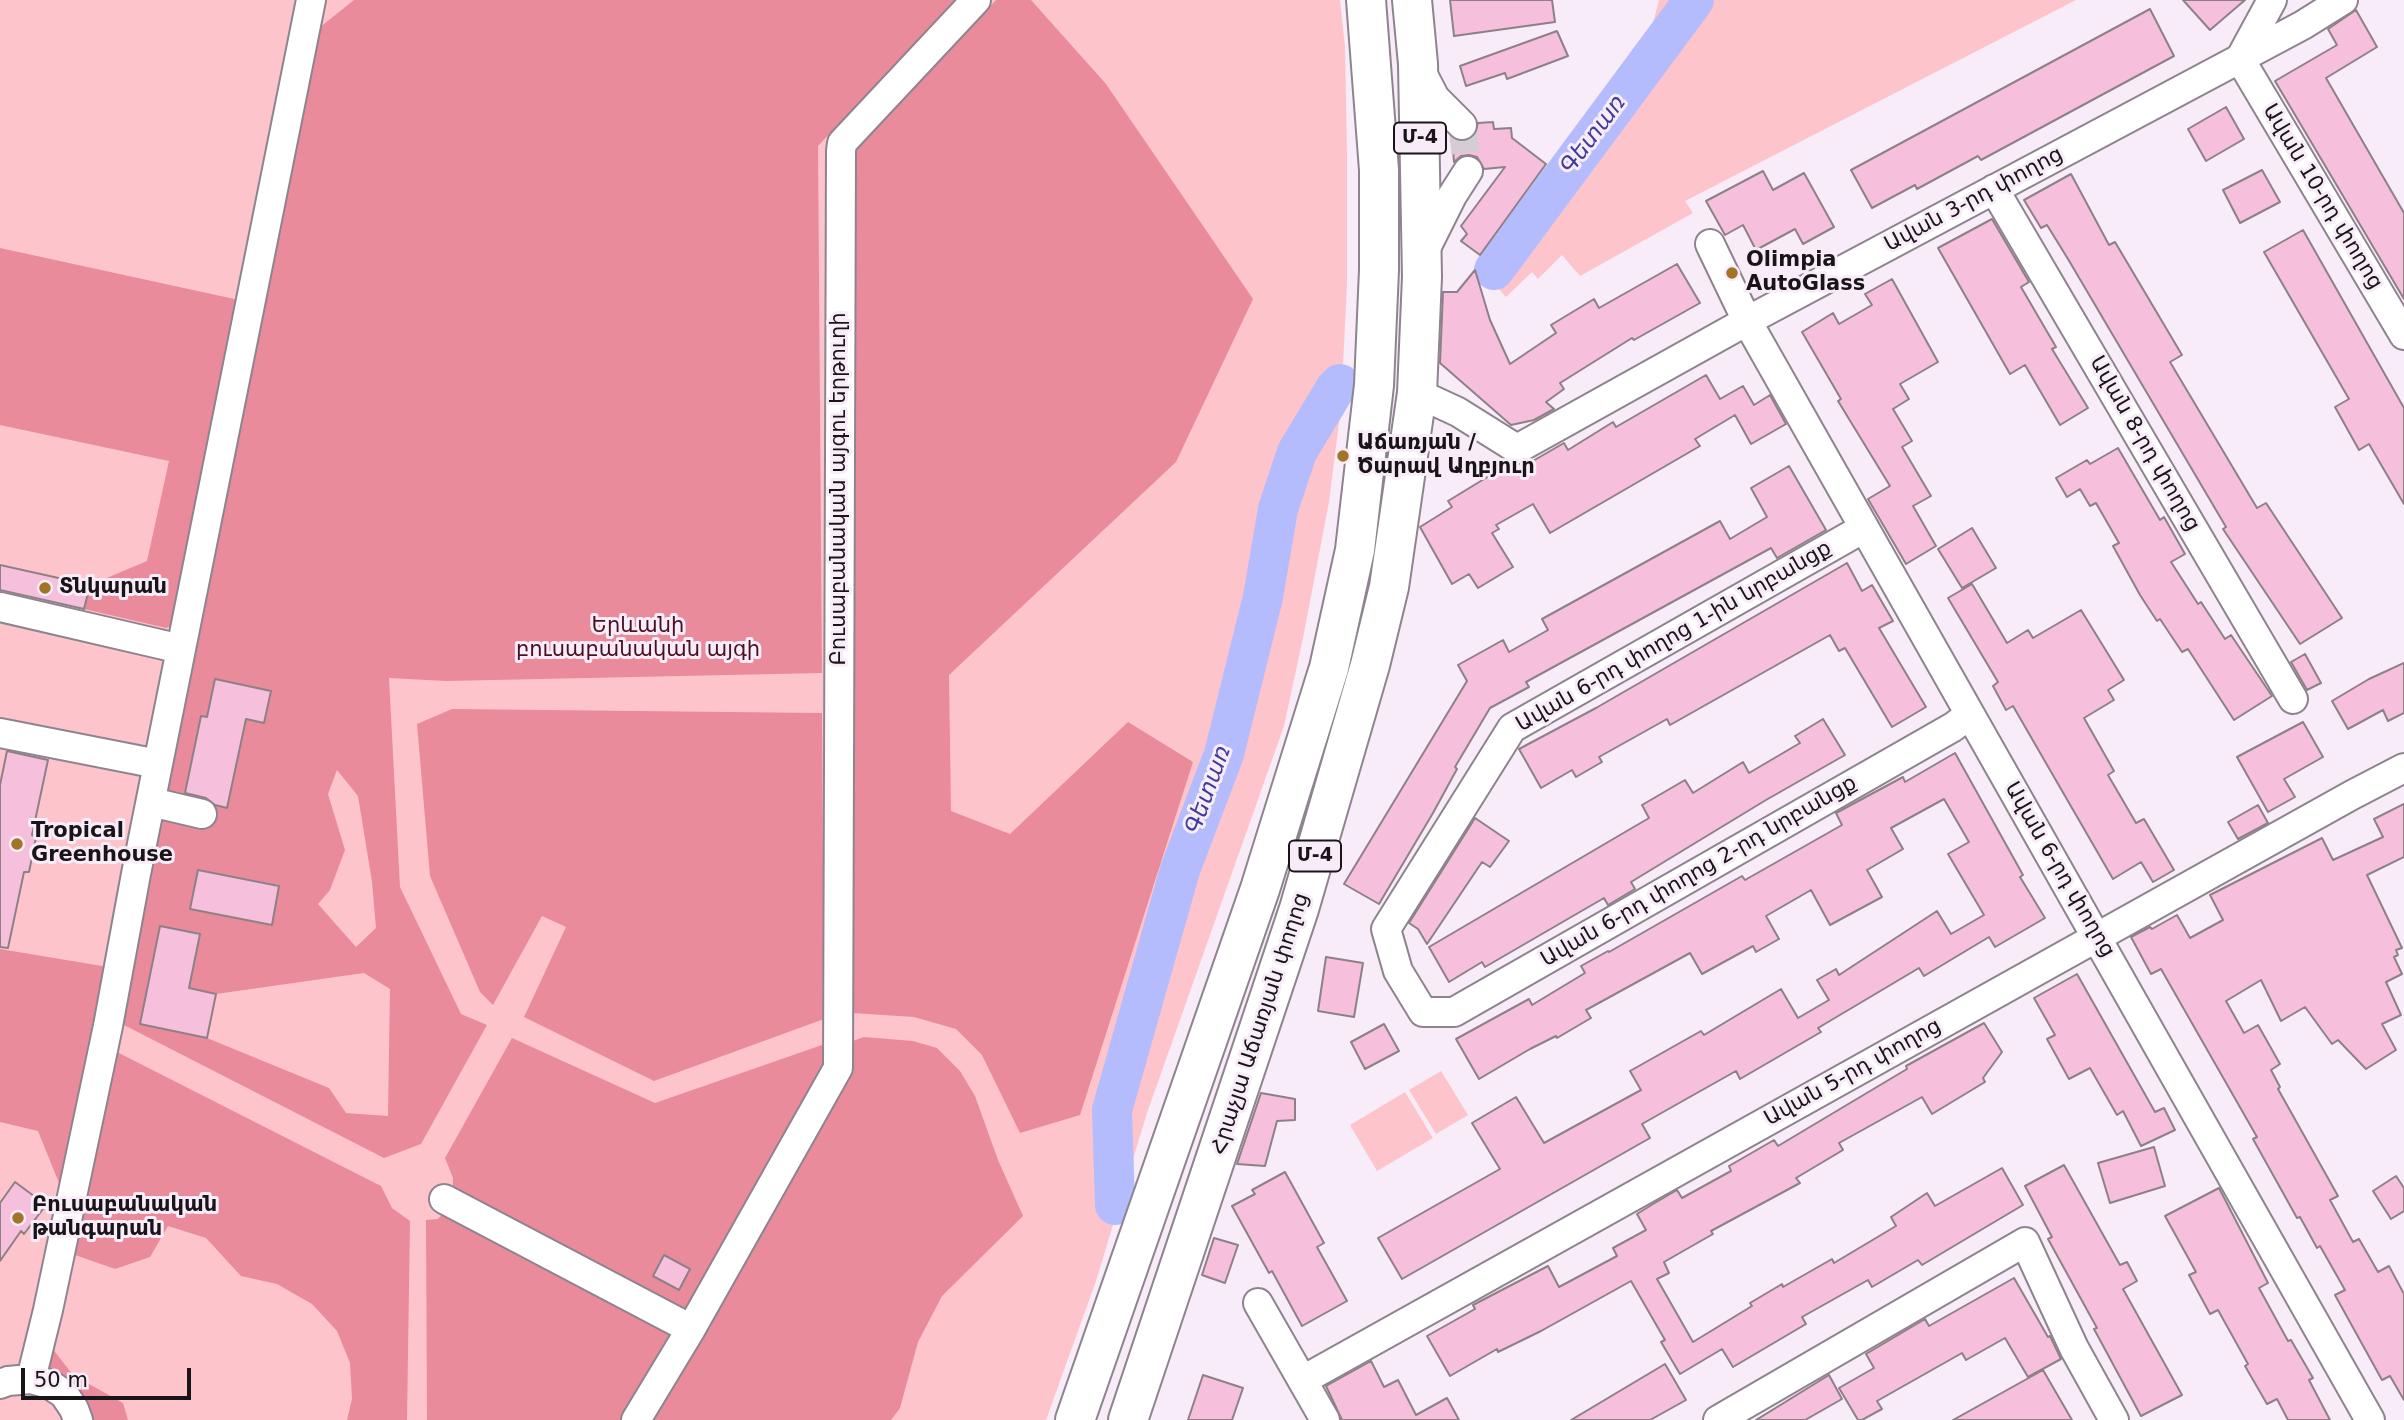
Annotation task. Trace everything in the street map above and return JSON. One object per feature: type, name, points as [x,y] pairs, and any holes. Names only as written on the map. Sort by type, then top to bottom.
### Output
[{"type":"highway","name":"Հրաչյա Աճառյան փողոց","points":[[1077,1413],[1260,889],[1329,668],[1354,550],[1374,385],[1379,270],[1379,170],[1366,0]]},
{"type":"highway","name":"Հրաչյա Աճառյան փողոց","points":[[1128,1419],[1299,909],[1370,665],[1389,587],[1417,393],[1422,256],[1418,64],[1412,0]]},
{"type":"street","name":"Բուսաբանական այգու երթուղի","points":[[636,1420],[691,1329],[838,1068],[842,143],[976,0]]},
{"type":"street","points":[[2240,59],[2272,0]]},
{"type":"street","name":"Ավան 3-րդ փողոց","points":[[1417,393],[1458,412],[1517,449],[1747,321],[2303,25],[2343,0]]},
{"type":"street","points":[[78,1420],[64,1394],[49,1384],[10,1380],[48,1310],[108,1026],[150,802],[313,2]]},
{"type":"street","name":"Ավան 10-րդ փողոց","points":[[2240,59],[2404,335]]},
{"type":"street","points":[[1418,64],[1435,98],[1462,125]]},
{"type":"street","points":[[1422,256],[1452,196],[1468,171]]},
{"type":"street","name":"Ավան 8-րդ փողոց","points":[[1994,189],[2293,699]]},
{"type":"street","name":"Ավան 6-րդ փողոց","points":[[1710,244],[1747,321],[2370,1420]]},
{"type":"street","name":"Ավան 6-րդ փողոց 1-ին նրբանցք","points":[[1423,1012],[1398,971],[1387,929],[1512,728],[1864,528]]},
{"type":"street","points":[[0,607],[181,649]]},
{"type":"street","name":"Ավան 6-րդ փողոց 2-րդ նրբանցք","points":[[1423,1012],[1454,1012],[1953,727],[1969,715]]},
{"type":"street","points":[[0,733],[158,764]]},
{"type":"street","name":"Ավան 5-րդ փողոց","points":[[1303,1380],[2404,768]]},
{"type":"street","points":[[150,802],[202,814]]},
{"type":"street","points":[[444,1199],[691,1329]]},
{"type":"street","points":[[1718,1420],[2025,1242],[2074,1348],[2114,1420]]},
{"type":"street","points":[[1258,1303],[1325,1420]]},
{"type":"green space","name":"Երևանի բուսաբանական այգի","points":[[0,0],[1340,0],[1345,47],[1347,153],[1347,284],[1341,406],[1329,502],[1303,638],[1284,726],[1147,1113],[1096,1281],[1046,1420],[0,1420]]},
{"type":"green space","points":[[354,0],[955,0],[818,146],[822,673],[446,681],[389,678],[400,887],[461,1014],[487,1025],[421,1144],[384,1158],[122,1024],[319,28]],"holes":[[[216,679],[271,691],[264,723],[208,711]],[[201,716],[244,726],[227,807],[184,798]],[[337,770],[358,796],[372,882],[376,928],[356,947],[318,904],[330,890],[345,850],[328,794]],[[198,870],[279,885],[271,924],[190,909]],[[160,926],[200,934],[189,988],[216,994],[364,973],[390,989],[388,1116],[346,1113],[329,1088],[207,1038],[140,1024]]]},
{"type":"green space","points":[[996,0],[1031,0],[1106,84],[1253,299],[1176,462],[949,675],[951,811],[1010,834],[1128,722],[1193,762],[1080,1115],[1020,1133],[982,1055],[956,1029],[914,1017],[852,1013],[854,148]]},
{"type":"green space","points":[[1659,0],[2076,0],[1685,201],[1693,213],[1580,276],[1562,255],[1538,279],[1532,272],[1506,297],[1480,268],[1647,46]]},
{"type":"green space","points":[[0,248],[239,300],[173,625],[166,628],[84,609],[90,585],[147,561],[169,461],[0,425]]},
{"type":"green space","points":[[452,709],[822,713],[824,1019],[654,1081],[524,1017],[566,927],[542,916],[493,1005],[480,992],[430,876],[417,724]]},
{"type":"green space","points":[[0,949],[108,967],[59,1183],[38,1131],[0,1122]]},
{"type":"green space","points":[[864,1037],[913,1041],[937,1048],[960,1071],[975,1096],[998,1160],[1023,1216],[942,1296],[918,1342],[900,1408],[891,1420],[647,1420],[850,1042]]},
{"type":"green space","points":[[512,1038],[655,1103],[822,1045],[826,1063],[689,1316],[453,1194],[453,1178],[445,1158]],"holes":[[[665,1256],[690,1269],[679,1289],[654,1276]]]},
{"type":"green space","points":[[115,1051],[381,1186],[392,1208],[410,1221],[407,1420],[347,1420],[352,1399],[350,1363],[337,1331],[312,1304],[277,1284],[241,1276],[206,1238],[168,1226],[150,1257],[115,1269],[75,1255]]},
{"type":"green space","points":[[1441,1071],[1468,1115],[1436,1134],[1409,1090]]},
{"type":"green space","points":[[1405,1092],[1433,1138],[1377,1171],[1350,1125]]},
{"type":"green space","points":[[447,1209],[672,1334],[620,1420],[427,1420],[426,1220],[438,1219]]},
{"type":"green space","points":[[52,1348],[73,1375],[123,1403],[128,1420],[89,1420],[43,1373]]},
{"type":"building","points":[[1450,0],[1552,0],[1555,22],[1454,36]]},
{"type":"building","points":[[2183,0],[2245,0],[2210,30]]},
{"type":"building","points":[[2150,9],[2174,56],[1981,160],[1978,156],[1917,189],[1915,185],[1872,208],[1851,170]]},
{"type":"building","points":[[2356,10],[2377,47],[2326,78],[2404,213],[2404,299],[2275,81],[2337,45],[2328,29]]},
{"type":"building","points":[[1557,31],[1568,56],[1507,79],[1505,73],[1466,86],[1460,66]]},
{"type":"building","points":[[2226,107],[2244,139],[2206,161],[2188,129]]},
{"type":"building","points":[[1493,122],[1494,129],[1511,128],[1512,138],[1546,164],[1480,255],[1461,241],[1467,234],[1461,226],[1505,167],[1484,169],[1477,157],[1469,155],[1461,156],[1454,162],[1452,138],[1467,141],[1474,136],[1478,123]]},
{"type":"building","points":[[2262,170],[2280,202],[2240,223],[2223,190]]},
{"type":"building","points":[[1763,171],[1773,190],[1804,173],[1834,227],[1803,244],[1795,229],[1756,250],[1743,225],[1725,235],[1706,201]]},
{"type":"building","points":[[2071,174],[2109,245],[2115,242],[2182,355],[2170,362],[2257,508],[2266,503],[2342,618],[2300,644],[2223,529],[2226,527],[2047,225],[2041,228],[2024,200]]},
{"type":"building","points":[[1992,219],[2029,282],[2021,287],[2056,347],[2052,349],[2088,408],[2060,425],[2025,365],[2010,374],[1938,248]]},
{"type":"building","points":[[2303,230],[2404,408],[2404,504],[2369,444],[2359,450],[2335,407],[2349,399],[2264,252]]},
{"type":"building","points":[[1677,264],[1700,303],[1634,340],[1632,338],[1560,383],[1564,389],[1546,402],[1554,409],[1534,420],[1511,425],[1440,363],[1443,292],[1457,292],[1475,270],[1490,320],[1510,364],[1556,333],[1551,325],[1594,299],[1599,308]]},
{"type":"building","points":[[1892,279],[1938,362],[1900,384],[1909,399],[1893,409],[1912,441],[1902,447],[1931,496],[1913,506],[1936,546],[1906,564],[1868,499],[1890,486],[1838,401],[1841,399],[1802,332],[1833,313],[1839,324],[1872,305],[1865,294]]},
{"type":"building","points":[[1706,375],[1720,399],[1743,386],[1754,405],[1770,395],[1786,424],[1751,444],[1735,415],[1695,439],[1700,446],[1550,533],[1533,504],[1496,525],[1499,529],[1492,533],[1513,567],[1478,588],[1469,574],[1452,584],[1420,527],[1452,507],[1448,501],[1507,465],[1512,473],[1564,443],[1568,450],[1613,422],[1616,427]]},
{"type":"building","points":[[2118,448],[2160,520],[2164,517],[2185,554],[2171,562],[2225,639],[2231,635],[2272,696],[2234,720],[2188,649],[2182,652],[2140,595],[2113,546],[2119,543],[2096,503],[2090,506],[2080,489],[2067,497],[2056,478],[2087,460],[2090,464]]},
{"type":"building","points":[[1789,466],[1826,530],[1777,558],[1771,548],[1526,682],[1529,687],[1490,708],[1455,767],[1457,769],[1433,813],[1379,904],[1344,884],[1467,681],[1458,665],[1503,640],[1509,652],[1548,630],[1542,619],[1720,521],[1730,539],[1767,517],[1751,488]]},
{"type":"building","points":[[1972,528],[1996,568],[1962,588],[1938,549]]},
{"type":"building","points":[[1847,563],[1862,591],[1872,585],[1893,621],[1879,628],[1926,707],[1892,727],[1845,648],[1839,651],[1830,635],[1670,725],[1667,719],[1599,757],[1602,762],[1576,777],[1572,770],[1541,788],[1519,749],[1596,708]]},
{"type":"building","name":"Տնկարան","points":[[0,565],[90,585],[84,609],[0,590]]},
{"type":"building","points":[[1972,584],[2007,643],[2028,630],[2033,638],[2081,610],[2124,680],[2108,690],[2114,700],[2084,718],[2114,771],[2108,775],[2136,823],[2144,819],[2174,870],[2153,882],[2141,862],[2113,879],[2013,706],[2006,710],[1993,686],[1998,682],[1948,598]]},
{"type":"building","points":[[2305,654],[2321,683],[2307,690],[2291,662]]},
{"type":"building","points":[[2404,663],[2404,713],[2388,721],[2383,710],[2348,729],[2332,701],[2369,679]]},
{"type":"building","points":[[215,679],[271,691],[264,723],[246,719],[227,808],[215,805],[206,798],[185,793],[201,716],[207,717]]},
{"type":"building","points":[[1823,719],[1845,755],[1631,882],[1635,889],[1608,905],[1604,898],[1485,967],[1482,962],[1449,982],[1429,947],[1649,818],[1642,805],[1685,780],[1693,793],[1743,762],[1749,773],[1800,743],[1795,736]]},
{"type":"building","points":[[2303,722],[2323,757],[2284,779],[2295,797],[2268,812],[2237,757]]},
{"type":"building","name":"Tropical Greenhouse","points":[[7,751],[48,760],[32,835],[36,837],[29,872],[24,872],[8,948],[0,947],[0,785]]},
{"type":"building","points":[[1955,753],[2023,875],[2020,877],[2045,918],[1995,947],[1989,937],[1924,976],[1919,968],[1818,1028],[1821,1032],[1740,1079],[1736,1071],[1642,1124],[1650,1138],[1402,1279],[1378,1238],[1500,1169],[1472,1123],[1516,1097],[1544,1143],[1641,1090],[1630,1071],[1701,1031],[1704,1035],[1781,989],[1798,1018],[1829,1000],[1817,980],[1836,969],[1839,975],[1937,911],[1951,934],[1984,915],[1948,854],[1969,842],[1944,799],[1891,828],[1903,849],[1867,870],[1882,897],[1830,925],[1811,890],[1766,916],[1779,939],[1756,952],[1753,946],[1702,974],[1690,953],[1586,1010],[1591,1018],[1479,1079],[1456,1039],[1529,999],[1532,1005],[1585,973],[1581,966],[1742,876],[1745,880],[1842,825],[1836,813],[1903,777],[1905,782]]},
{"type":"building","points":[[2404,804],[2404,857],[2367,875],[2402,948],[2396,950],[2398,955],[2394,957],[2402,974],[2386,982],[2401,1015],[2382,1024],[2396,1050],[2366,1069],[2338,1040],[2332,1044],[2305,1007],[2281,1021],[2261,980],[2226,1001],[2244,1033],[2258,1025],[2280,1064],[2271,1070],[2280,1087],[2278,1089],[2338,1196],[2330,1200],[2353,1242],[2359,1239],[2378,1272],[2389,1266],[2404,1294],[2404,1400],[2390,1376],[2382,1380],[2335,1295],[2345,1290],[2320,1246],[2317,1248],[2300,1217],[2297,1218],[2253,1139],[2257,1137],[2161,969],[2151,974],[2131,937],[2177,915],[2190,938],[2223,920],[2210,895],[2322,838],[2333,860],[2383,837],[2374,819]]},
{"type":"building","points":[[2258,805],[2268,823],[2238,839],[2228,822]]},
{"type":"building","points":[[1475,818],[1509,841],[1490,867],[1482,862],[1427,944],[1418,929],[1409,923]]},
{"type":"building","points":[[198,870],[279,886],[272,925],[190,909]]},
{"type":"building","points":[[160,926],[200,934],[189,988],[216,994],[207,1038],[140,1024]]},
{"type":"building","points":[[1326,957],[1363,963],[1354,1017],[1318,1011]]},
{"type":"building","points":[[2077,974],[2155,1112],[2164,1108],[2175,1130],[2141,1146],[2123,1111],[2117,1115],[2090,1068],[2069,1079],[2047,1039],[2055,1035],[2034,998]]},
{"type":"building","points":[[1984,1023],[2002,1052],[1983,1078],[1985,1082],[1932,1114],[1922,1097],[1839,1143],[1843,1150],[1796,1178],[1800,1183],[1711,1231],[1713,1234],[1664,1262],[1669,1273],[1657,1279],[1693,1342],[1782,1284],[1783,1287],[1832,1259],[1834,1263],[1896,1226],[1891,1217],[1927,1193],[1935,1206],[2002,1168],[2023,1205],[1922,1265],[1918,1260],[1872,1287],[1868,1280],[1802,1317],[1806,1324],[1733,1367],[1722,1349],[1680,1374],[1661,1342],[1665,1340],[1631,1281],[1541,1331],[1498,1352],[1497,1349],[1450,1376],[1427,1336],[1475,1309],[1473,1305],[1548,1266],[1559,1287],[1617,1256],[1613,1248],[1646,1230],[1637,1214],[1677,1190],[1682,1198],[1731,1171],[1729,1166],[1774,1140],[1778,1146],[1907,1069],[1906,1066]]},
{"type":"building","points":[[1384,1024],[1399,1051],[1365,1069],[1351,1042]]},
{"type":"building","points":[[1261,1093],[1295,1099],[1295,1120],[1277,1121],[1265,1166],[1237,1164]]},
{"type":"building","points":[[2154,1147],[2165,1186],[2110,1203],[2098,1163]]},
{"type":"building","points":[[2064,1165],[2120,1265],[2127,1262],[2137,1281],[2123,1289],[2182,1395],[2141,1416],[2048,1239],[2052,1237],[2025,1186]]},
{"type":"building","points":[[1285,1172],[1324,1243],[1317,1247],[1347,1301],[1302,1326],[1232,1206],[1255,1194],[1252,1190]]},
{"type":"building","points":[[2396,1176],[2404,1188],[2404,1211],[2391,1219],[2373,1191]]},
{"type":"building","name":"Բուսաբանական թանգարան","points":[[15,1182],[46,1205],[24,1234],[21,1231],[0,1261],[0,1203]]},
{"type":"building","points":[[2219,1188],[2268,1283],[2259,1288],[2288,1341],[2291,1340],[2313,1378],[2309,1380],[2330,1420],[2288,1420],[2277,1399],[2267,1404],[2218,1310],[2210,1314],[2189,1275],[2196,1272],[2165,1216]]},
{"type":"building","points":[[1214,1238],[1238,1245],[1225,1283],[1202,1275]]},
{"type":"building","points":[[664,1255],[690,1269],[679,1290],[653,1276]]},
{"type":"building","points":[[2014,1278],[2061,1359],[2028,1377],[2005,1338],[1966,1360],[1962,1353],[1877,1401],[1882,1409],[1858,1420],[1839,1388],[1874,1368],[1866,1354],[1925,1319],[1929,1326]]},
{"type":"building","points":[[1371,1361],[1384,1387],[1398,1380],[1416,1415],[1447,1398],[1459,1420],[1342,1420],[1326,1386]]},
{"type":"building","points":[[1665,1364],[1686,1400],[1650,1420],[1571,1420]]},
{"type":"building","points":[[2043,1370],[2072,1420],[1953,1420]]},
{"type":"building","points":[[1203,1375],[1243,1388],[1232,1420],[1188,1420]]},
{"type":"building","points":[[1829,1375],[1842,1399],[1805,1420],[1756,1420]]},
{"type":"waterway","name":"Գետառ","points":[[1494,270],[1694,0]]},
{"type":"waterway","name":"Գետառ","points":[[1115,1205],[1112,1110],[1180,870],[1224,754],[1263,597],[1278,509],[1297,452],[1340,384]]},
{"type":"tunnel","points":[[1462,125],[1468,171]]},
{"type":"place","name":"Olimpia AutoGlass","points":[[1732,273]]},
{"type":"place","name":"Աճառյան / Ծարավ Աղբյուր","points":[[1343,456]]},
{"type":"place","name":"Տնկարան","points":[[45,588]]},
{"type":"place","name":"Tropical Greenhouse","points":[[17,844]]},
{"type":"place","name":"Բուսաբանական թանգարան","points":[[18,1218]]}]
